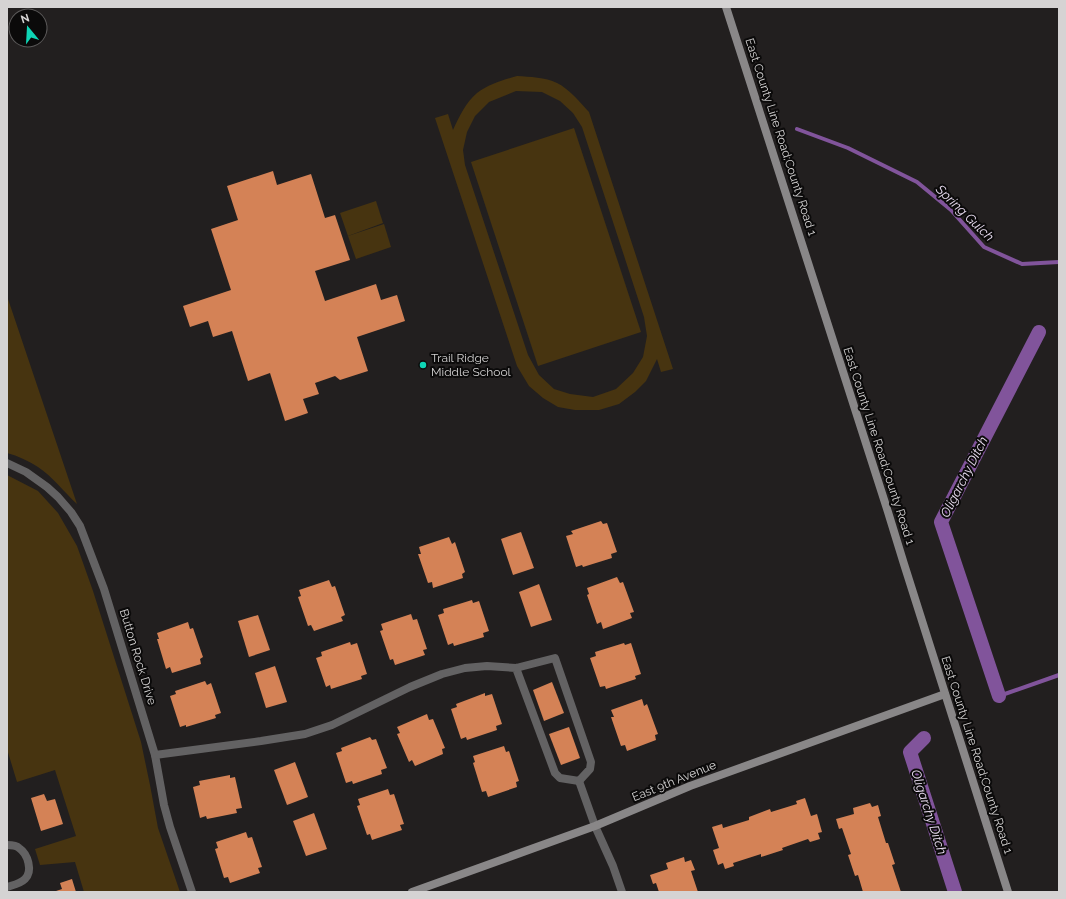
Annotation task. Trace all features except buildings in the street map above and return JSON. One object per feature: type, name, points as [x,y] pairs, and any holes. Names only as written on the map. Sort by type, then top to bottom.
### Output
[{"type":"main road","name":"East County Line Road;County Road 1","points":[[726,7],[1008,892]]},
{"type":"main road","name":"East 9th Avenue","points":[[412,892],[595,826],[690,786],[945,694]]},
{"type":"street","name":"Button Rock Drive","points":[[7,463],[26,472],[47,487],[71,512],[80,526],[104,589],[155,755],[164,805],[192,892]]},
{"type":"street","points":[[155,755],[305,734],[332,725],[410,687],[455,670],[487,666],[516,668],[555,658],[591,762],[590,769],[579,781]]},
{"type":"street","points":[[516,668],[555,775],[560,778],[579,781]]},
{"type":"street","points":[[579,781],[595,826],[613,866],[622,892]]},
{"type":"street","points":[[7,845],[15,846],[22,851],[26,856],[29,868],[27,876],[24,880],[7,887]]},
{"type":"shaded area","points":[[517,76],[548,80],[561,85],[570,92],[589,112],[673,369],[661,372],[657,359],[646,381],[635,392],[619,404],[599,410],[575,410],[558,407],[543,398],[529,386],[517,366],[435,118],[448,114],[453,130],[466,105],[477,93],[491,85]],"holes":[[[516,91],[542,92],[560,101],[573,113],[582,127],[644,317],[647,336],[643,357],[633,373],[616,389],[593,397],[570,394],[554,389],[539,375],[528,355],[465,165],[463,150],[467,132],[475,116],[489,102]]]},
{"type":"shaded area","points":[[574,128],[641,332],[538,366],[471,162]]},
{"type":"shaded area","points":[[376,201],[383,223],[348,236],[340,213]]},
{"type":"shaded area","points":[[384,224],[391,247],[356,259],[348,236]]},
{"type":"shaded area","points":[[7,296],[77,504],[54,480],[35,465],[7,453]]},
{"type":"shaded area","points":[[7,475],[38,491],[58,513],[77,546],[93,591],[141,742],[158,828],[180,892],[84,892],[75,862],[40,865],[35,849],[76,836],[55,770],[17,782],[7,749]]},
{"type":"waterway","name":"Spring Gulch","points":[[797,129],[848,148],[917,182],[951,210],[984,247],[1022,264],[1059,262]]},
{"type":"waterway","name":"Oligarchy Ditch","points":[[999,696],[941,522],[1039,332]]},
{"type":"waterway","points":[[999,696],[1059,675]]},
{"type":"waterway","name":"Oligarchy Ditch","points":[[924,738],[910,752],[955,892]]},
{"type":"place","name":"Trail Ridge Middle School","points":[[423,365]]}]
